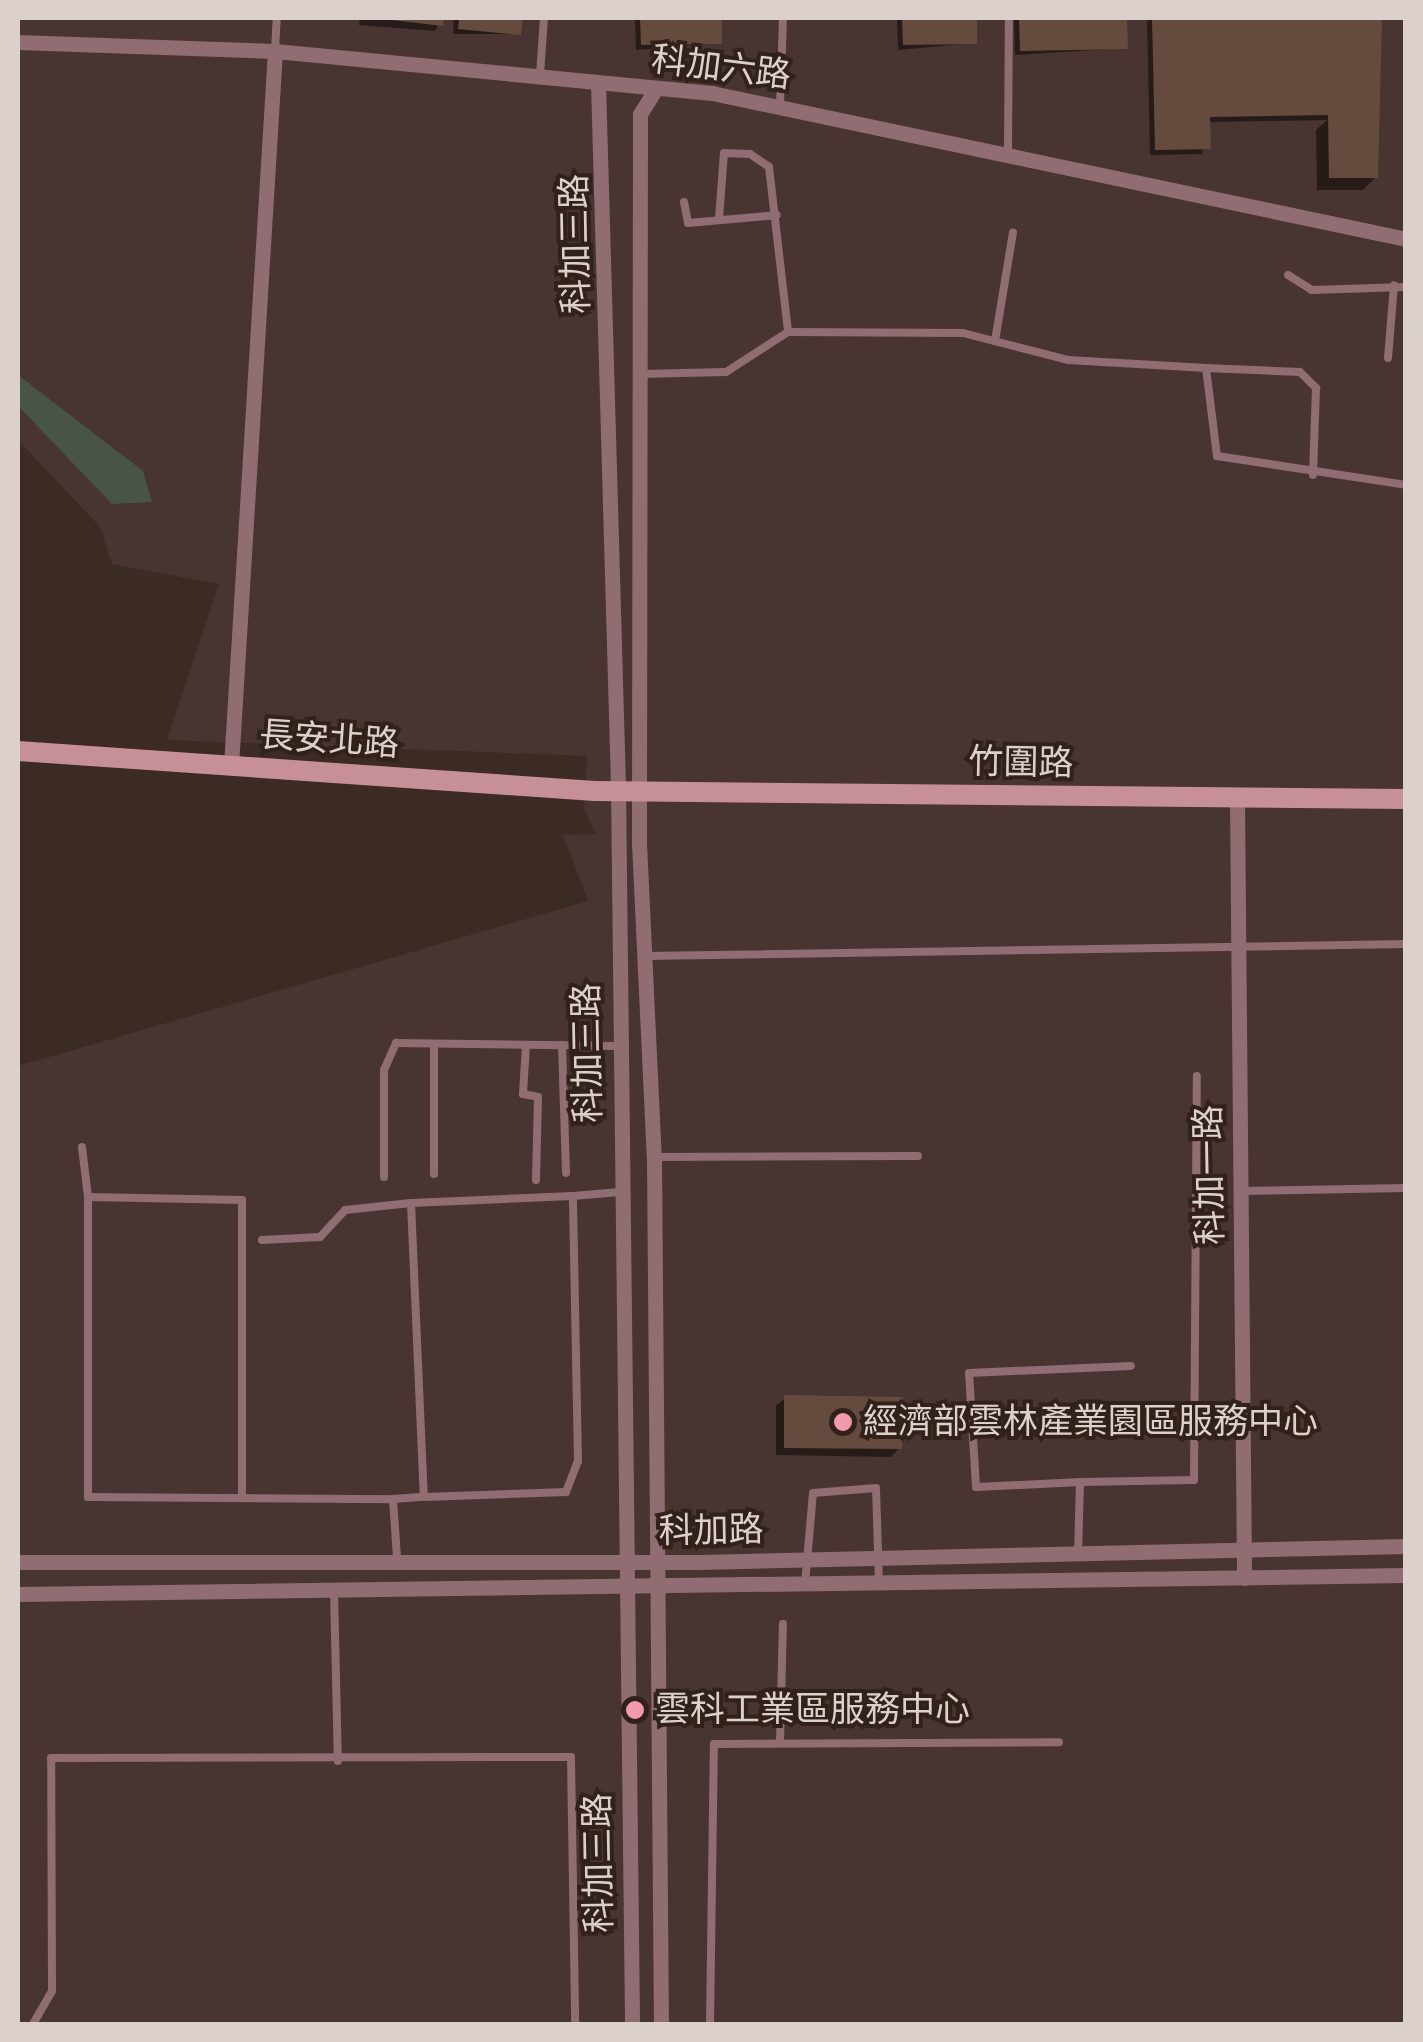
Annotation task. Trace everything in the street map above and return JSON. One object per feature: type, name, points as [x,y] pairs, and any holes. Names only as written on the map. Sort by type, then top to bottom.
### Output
[{"type":"street","name":"科加六路","points":[[18,42],[275,51],[540,75],[780,104],[1008,150],[1406,239]]},
{"type":"street","points":[[231,766],[275,51]]},
{"type":"street","name":"科加三路","points":[[598,83],[654,1156],[660,1562],[660,2024]]},
{"type":"street","name":"科加三路","points":[[632,2024],[618,1046],[632,786],[640,114],[654,90]]},
{"type":"street","name":"長安北路","points":[[18,751],[632,786]]},
{"type":"street","name":"竹圍路","points":[[632,786],[1237,800],[1406,800]]},
{"type":"street","name":"科加一路","points":[[1237,800],[1244,1578]]},
{"type":"street","name":"科加路","points":[[18,1562],[398,1557],[660,1562],[1406,1546]]},
{"type":"street","name":"科加路","points":[[18,1594],[1406,1575]]},
{"type":"lane","points":[[275,51],[277,18]]},
{"type":"lane","points":[[540,75],[544,18]]},
{"type":"lane","points":[[780,104],[784,18]]},
{"type":"lane","points":[[1008,150],[1009,18]]},
{"type":"lane","points":[[719,218],[724,153],[769,166],[788,332]]},
{"type":"lane","points":[[684,202],[688,223],[776,215]]},
{"type":"lane","points":[[996,342],[1013,232]]},
{"type":"lane","points":[[1288,275],[1312,290],[1406,287]]},
{"type":"lane","points":[[1388,358],[1394,285]]},
{"type":"lane","points":[[637,374],[726,372],[788,332],[963,333],[1068,360],[1300,372],[1316,388],[1313,474]]},
{"type":"lane","points":[[1206,368],[1217,456],[1313,474],[1406,485]]},
{"type":"lane","points":[[644,956],[1406,944]]},
{"type":"lane","points":[[384,1177],[384,1070],[396,1043],[618,1046]]},
{"type":"lane","points":[[434,1044],[434,1174]]},
{"type":"lane","points":[[526,1045],[522,1094],[538,1097],[536,1180]]},
{"type":"lane","points":[[562,1045],[566,1174]]},
{"type":"lane","points":[[1132,1366],[969,1373],[976,1488],[1194,1480],[1197,1076]]},
{"type":"lane","points":[[82,1148],[88,1197],[88,1497],[242,1495],[393,1499],[566,1492],[578,1461],[574,1196]]},
{"type":"lane","points":[[654,1156],[918,1156]]},
{"type":"lane","points":[[1241,1191],[1406,1188]]},
{"type":"lane","points":[[262,1240],[320,1237],[346,1210],[620,1192]]},
{"type":"lane","points":[[88,1197],[242,1200],[242,1495]]},
{"type":"lane","points":[[411,1203],[424,1498]]},
{"type":"lane","points":[[1078,1554],[1080,1482]]},
{"type":"lane","points":[[805,1584],[813,1492],[876,1488],[879,1583]]},
{"type":"lane","points":[[393,1499],[398,1557]]},
{"type":"lane","points":[[334,1590],[338,1762]]},
{"type":"lane","points":[[780,1743],[783,1624]]},
{"type":"lane","points":[[710,2024],[714,1744],[1059,1742]]},
{"type":"lane","points":[[33,2024],[52,1990],[50,1758],[338,1762],[571,1756],[574,2024]]},
{"type":"shaded area","points":[[18,18],[1405,18],[1405,2024],[18,2024],[18,1066],[588,901],[563,835],[596,834],[584,809],[587,756],[167,740],[219,584],[112,564],[100,527],[18,440]]},
{"type":"green space","points":[[18,375],[143,471],[152,502],[112,504],[18,406]]},
{"type":"building","points":[[374,18],[444,18],[443,26]]},
{"type":"building","points":[[459,18],[523,18],[521,35],[458,29]]},
{"type":"building","points":[[640,18],[722,18],[722,44],[641,45]]},
{"type":"building","points":[[902,18],[977,18],[977,44],[903,45]]},
{"type":"building","points":[[1019,18],[1127,18],[1128,49],[1020,51]]},
{"type":"building","points":[[1152,18],[1382,18],[1378,178],[1329,178],[1328,115],[1210,117],[1211,149],[1155,150]]},
{"type":"building","name":"經濟部雲林產業園區服務中心","points":[[784,1395],[903,1397],[902,1449],[784,1448]]},
{"type":"place","name":"經濟部雲林產業園區服務中心","points":[[843,1422]]},
{"type":"place","name":"雲科工業區服務中心","points":[[635,1710]]}]
